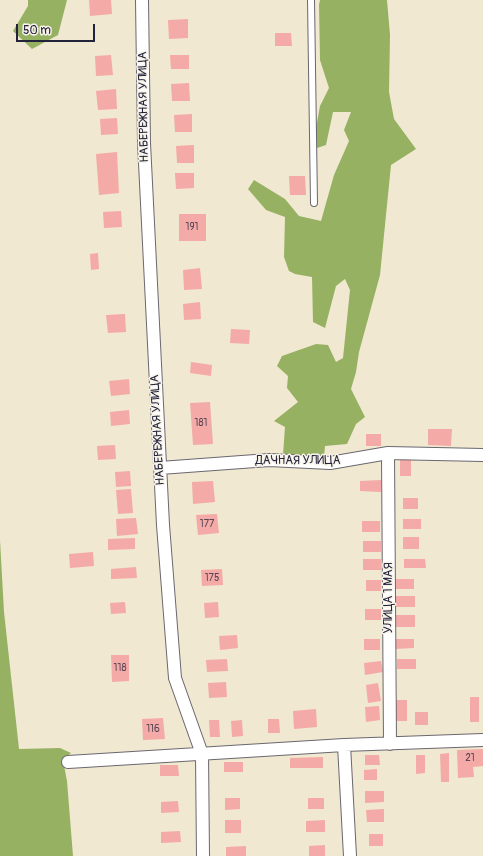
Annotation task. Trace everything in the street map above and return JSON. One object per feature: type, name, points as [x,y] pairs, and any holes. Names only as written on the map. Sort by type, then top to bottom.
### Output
[{"type":"street","name":"НАБЕРЕЖНАЯ УЛИЦА","points":[[142,0],[144,143],[163,525],[175,678],[202,754],[203,856]]},
{"type":"street","name":"ДАЧНАЯ УЛИЦА","points":[[160,468],[269,460],[330,463],[388,453],[483,455]]},
{"type":"street","name":"УЛИЦА 1 МАЯ","points":[[388,453],[390,744]]},
{"type":"street","points":[[68,762],[344,745],[483,740]]},
{"type":"street","points":[[344,745],[350,856]]},
{"type":"lane","points":[[312,0],[314,203]]},
{"type":"green space","points":[[28,0],[67,0],[58,35],[32,49],[13,31],[28,6]]},
{"type":"green space","points":[[320,0],[387,0],[390,35],[389,92],[394,119],[416,149],[391,165],[380,275],[359,352],[356,372],[351,389],[365,417],[356,424],[347,444],[325,446],[324,457],[283,455],[285,427],[274,421],[298,402],[287,388],[288,376],[277,366],[282,356],[316,344],[328,345],[336,362],[343,358],[350,290],[345,279],[336,286],[325,328],[313,322],[312,277],[295,274],[289,271],[284,257],[285,217],[266,210],[248,189],[254,180],[285,199],[299,216],[321,221],[334,175],[349,141],[344,130],[351,112],[333,112],[326,145],[317,148],[314,139],[320,106],[329,88],[320,60]]},
{"type":"green space","points":[[0,540],[4,612],[19,749],[60,748],[71,753],[63,760],[67,781],[73,856],[0,856]]},
{"type":"building","points":[[89,0],[111,0],[112,14],[90,16]]},
{"type":"building","points":[[188,19],[188,38],[169,39],[168,20]]},
{"type":"building","points":[[275,33],[291,33],[292,46],[275,46]]},
{"type":"building","points":[[111,55],[113,75],[96,76],[95,56]]},
{"type":"building","points":[[170,55],[189,55],[189,69],[171,69]]},
{"type":"building","points":[[189,83],[190,101],[172,101],[171,84]]},
{"type":"building","points":[[116,89],[117,109],[98,110],[96,91]]},
{"type":"building","points":[[192,114],[192,132],[175,132],[174,115]]},
{"type":"building","points":[[117,118],[118,134],[101,135],[100,119]]},
{"type":"building","points":[[194,145],[194,163],[177,163],[176,146]]},
{"type":"building","points":[[117,152],[119,193],[99,195],[96,154]]},
{"type":"building","points":[[175,173],[194,173],[194,188],[176,189]]},
{"type":"building","points":[[289,176],[305,176],[306,195],[290,195]]},
{"type":"building","points":[[121,211],[122,227],[104,228],[103,212]]},
{"type":"building","points":[[179,214],[206,214],[206,241],[179,241]]},
{"type":"building","points":[[98,253],[99,269],[91,270],[90,254]]},
{"type":"building","points":[[200,268],[202,289],[184,290],[183,270]]},
{"type":"building","points":[[200,302],[201,319],[184,320],[183,304]]},
{"type":"building","points":[[125,314],[126,332],[108,333],[106,315]]},
{"type":"building","points":[[231,329],[250,330],[249,344],[230,343]]},
{"type":"building","points":[[191,362],[212,365],[211,376],[190,373]]},
{"type":"building","points":[[129,379],[130,394],[111,396],[109,381]]},
{"type":"building","points":[[210,402],[213,444],[193,445],[190,403]]},
{"type":"building","points":[[129,410],[130,424],[111,426],[110,412]]},
{"type":"building","points":[[428,429],[452,429],[451,446],[428,445]]},
{"type":"building","points":[[366,434],[381,434],[381,446],[366,446]]},
{"type":"building","points":[[115,445],[116,459],[98,460],[97,446]]},
{"type":"building","points":[[400,459],[411,459],[411,476],[400,476]]},
{"type":"building","points":[[130,471],[131,486],[116,487],[115,472]]},
{"type":"building","points":[[381,480],[381,492],[360,491],[360,481]]},
{"type":"building","points":[[213,481],[215,502],[193,504],[192,482]]},
{"type":"building","points":[[131,489],[133,513],[118,514],[116,490]]},
{"type":"building","points":[[403,498],[418,498],[418,509],[403,509]]},
{"type":"building","points":[[217,514],[219,533],[198,535],[196,515]]},
{"type":"building","points":[[136,518],[138,534],[117,536],[116,519]]},
{"type":"building","points":[[403,519],[421,519],[421,529],[403,529]]},
{"type":"building","points":[[362,521],[380,521],[380,532],[362,532]]},
{"type":"building","points":[[403,537],[419,537],[419,549],[403,549]]},
{"type":"building","points":[[135,538],[135,549],[108,550],[108,539]]},
{"type":"building","points":[[363,541],[381,541],[381,552],[363,552]]},
{"type":"building","points":[[93,552],[94,566],[70,568],[69,554]]},
{"type":"building","points":[[363,559],[381,559],[381,570],[363,570]]},
{"type":"building","points":[[404,559],[425,559],[426,568],[404,568]]},
{"type":"building","points":[[136,567],[137,578],[111,579],[111,569]]},
{"type":"building","points":[[222,569],[223,585],[202,586],[201,570]]},
{"type":"building","points":[[394,579],[414,579],[414,589],[394,589]]},
{"type":"building","points":[[366,580],[381,580],[381,591],[366,591]]},
{"type":"building","points":[[395,596],[415,596],[415,607],[395,607]]},
{"type":"building","points":[[125,602],[126,613],[111,614],[110,603]]},
{"type":"building","points":[[218,602],[219,617],[205,618],[204,603]]},
{"type":"building","points":[[365,609],[381,609],[381,620],[365,620]]},
{"type":"building","points":[[395,615],[415,615],[415,627],[395,627]]},
{"type":"building","points":[[237,635],[238,648],[220,650],[219,636]]},
{"type":"building","points":[[364,639],[380,639],[380,650],[364,650]]},
{"type":"building","points":[[395,639],[414,639],[414,648],[395,649]]},
{"type":"building","points":[[111,655],[129,655],[129,681],[112,682]]},
{"type":"building","points":[[227,659],[228,671],[207,672],[206,660]]},
{"type":"building","points":[[397,659],[416,659],[416,669],[397,669]]},
{"type":"building","points":[[381,661],[383,672],[365,675],[364,663]]},
{"type":"building","points":[[226,682],[227,697],[209,698],[208,683]]},
{"type":"building","points":[[378,683],[381,701],[368,703],[366,685]]},
{"type":"building","points":[[470,697],[479,697],[479,722],[470,722]]},
{"type":"building","points":[[395,700],[407,700],[407,721],[395,721]]},
{"type":"building","points":[[379,706],[380,720],[366,722],[365,707]]},
{"type":"building","points":[[316,709],[317,727],[294,729],[293,711]]},
{"type":"building","points":[[415,712],[428,712],[428,725],[415,725]]},
{"type":"building","points":[[163,718],[165,739],[143,740],[142,719]]},
{"type":"building","points":[[268,719],[279,719],[280,733],[268,733]]},
{"type":"building","points":[[209,720],[219,720],[220,737],[210,737]]},
{"type":"building","points":[[242,720],[243,736],[232,737],[231,721]]},
{"type":"building","points":[[483,749],[483,766],[473,767],[474,777],[458,778],[457,750]]},
{"type":"building","points":[[449,753],[449,782],[441,782],[440,754]]},
{"type":"building","points":[[365,755],[379,755],[380,765],[365,765]]},
{"type":"building","points":[[416,755],[425,755],[425,773],[416,774]]},
{"type":"building","points":[[323,757],[323,768],[290,768],[290,758]]},
{"type":"building","points":[[224,762],[243,762],[243,772],[224,772]]},
{"type":"building","points":[[160,765],[178,765],[179,776],[160,776]]},
{"type":"building","points":[[377,769],[377,780],[364,780],[364,770]]},
{"type":"building","points":[[365,791],[384,791],[384,802],[365,803]]},
{"type":"building","points":[[225,798],[240,798],[240,809],[225,810]]},
{"type":"building","points":[[308,798],[324,798],[324,809],[308,809]]},
{"type":"building","points":[[178,801],[179,812],[161,813],[161,802]]},
{"type":"building","points":[[384,809],[384,822],[367,822],[366,810]]},
{"type":"building","points":[[225,820],[241,820],[241,833],[225,833]]},
{"type":"building","points":[[325,820],[325,832],[306,832],[306,821]]},
{"type":"building","points":[[180,831],[181,842],[161,843],[161,832]]},
{"type":"building","points":[[369,834],[383,834],[383,846],[369,846]]},
{"type":"building","points":[[325,845],[325,856],[309,856],[309,846]]},
{"type":"building","points":[[246,846],[246,856],[226,856],[226,847]]}]
